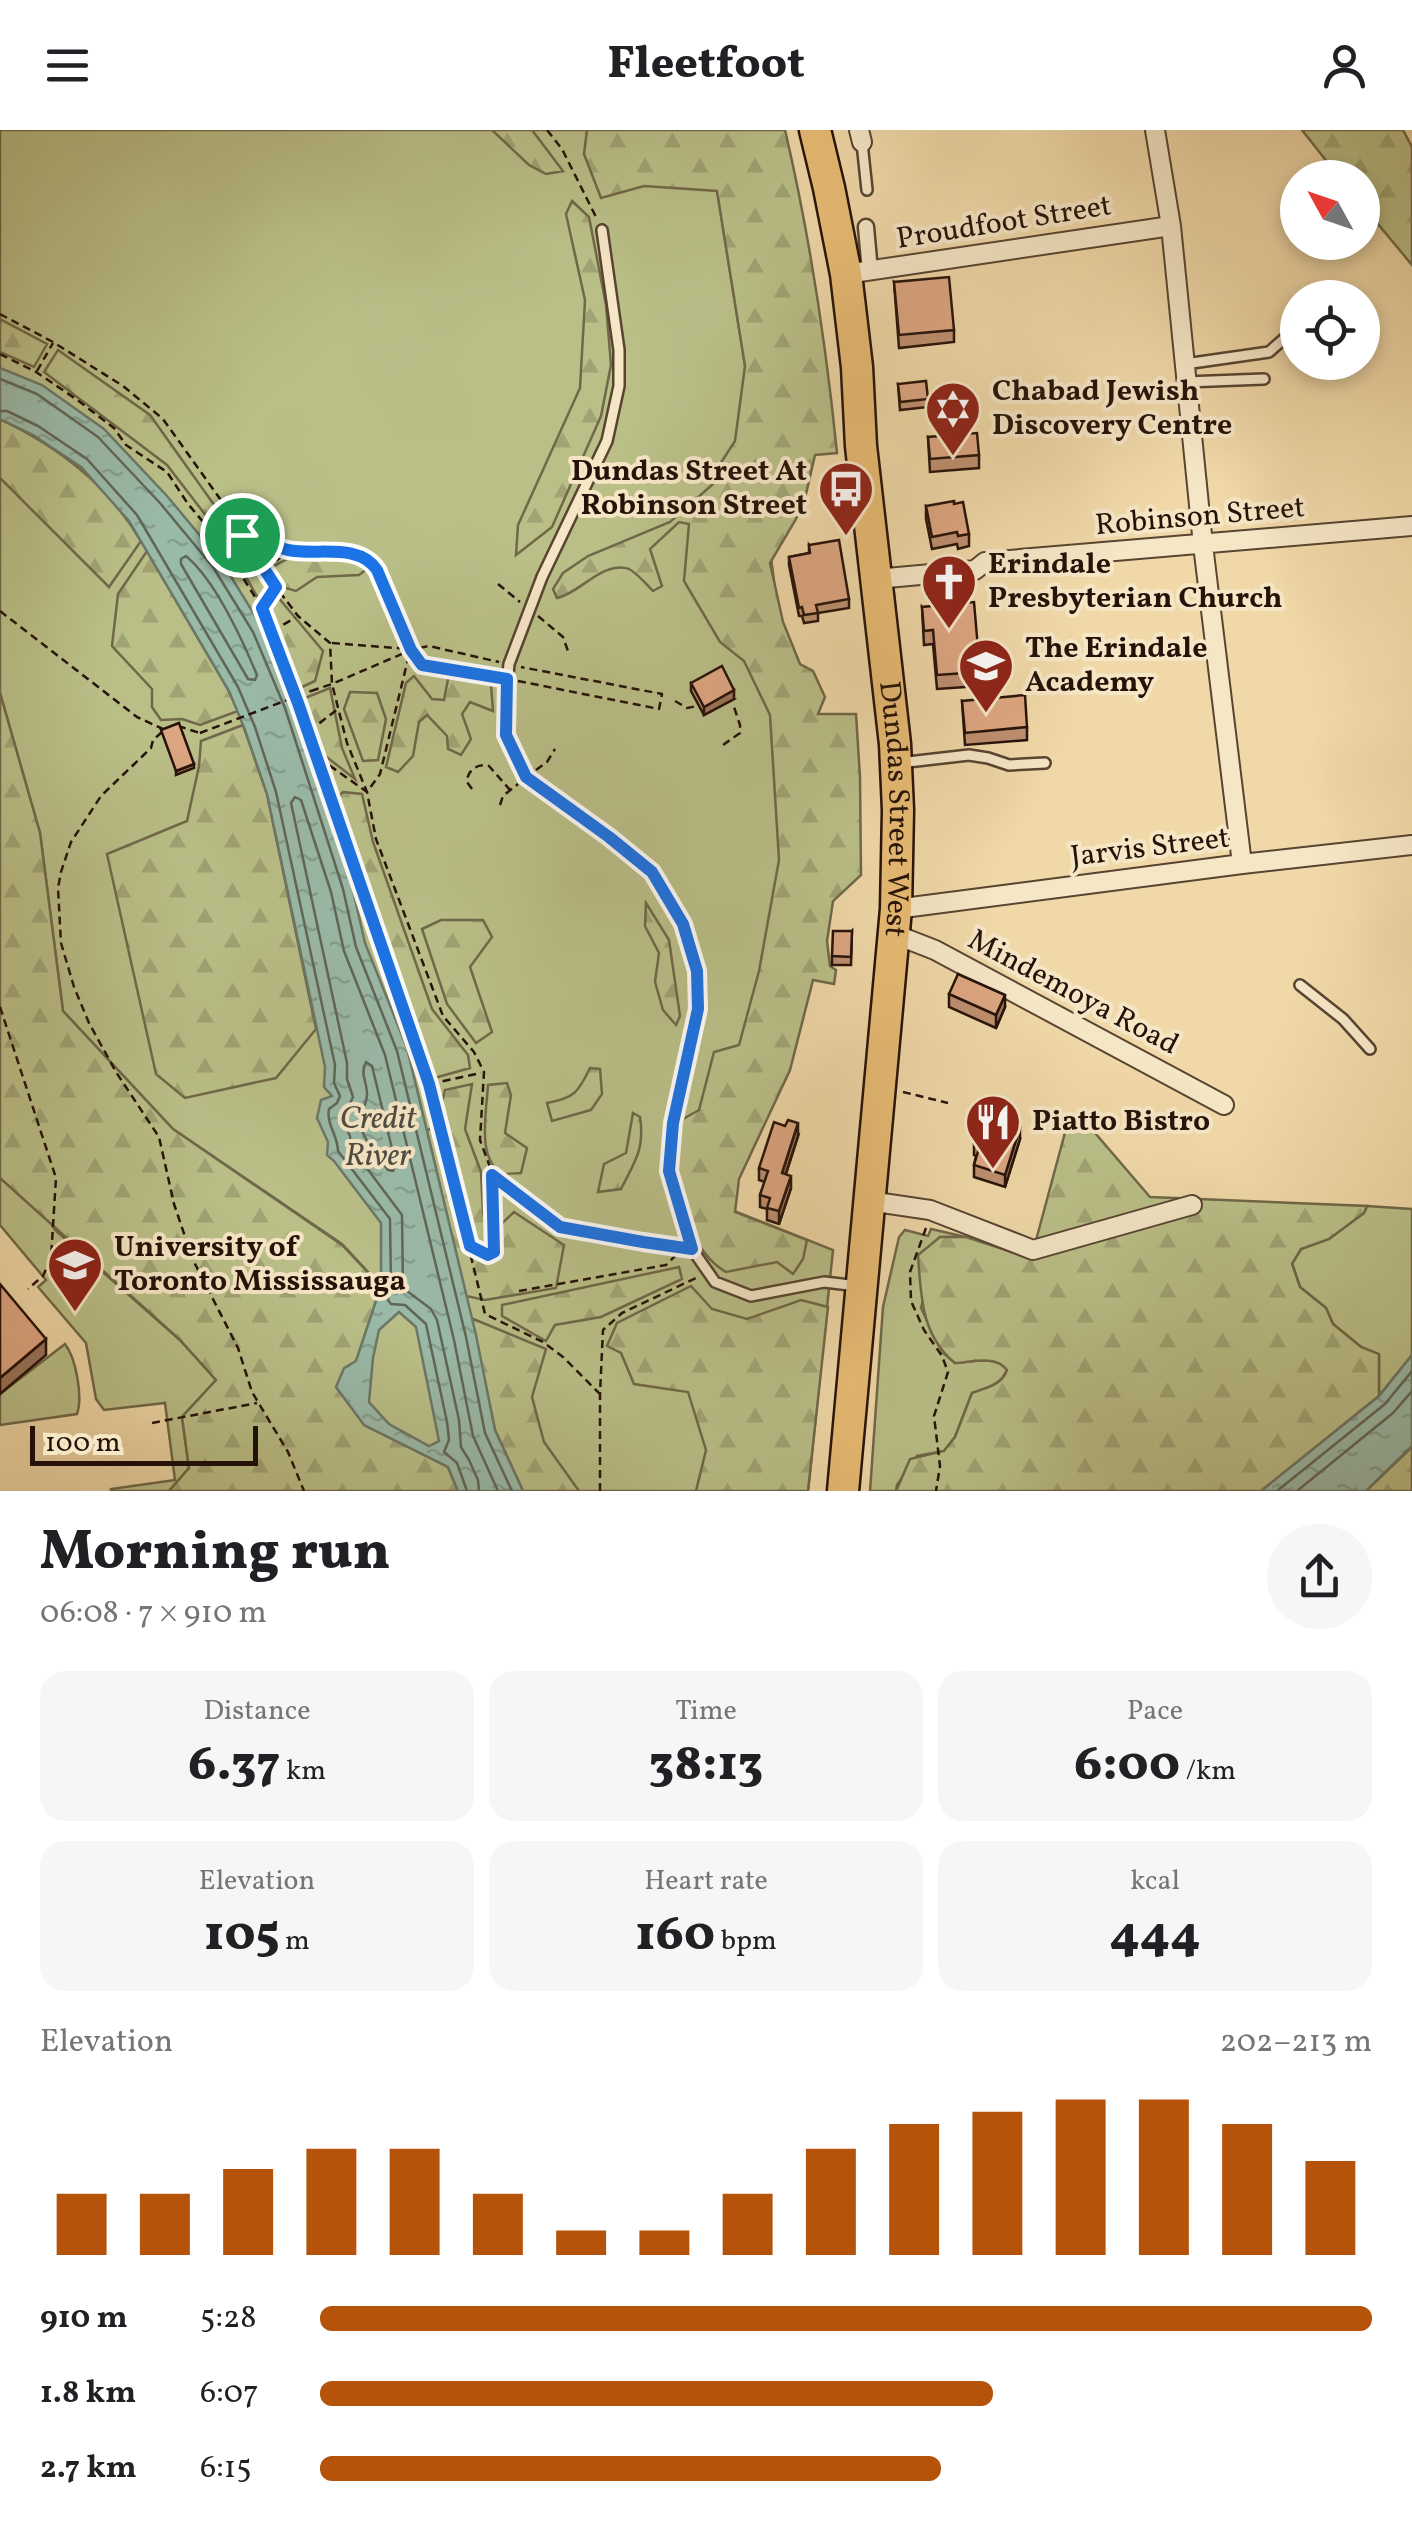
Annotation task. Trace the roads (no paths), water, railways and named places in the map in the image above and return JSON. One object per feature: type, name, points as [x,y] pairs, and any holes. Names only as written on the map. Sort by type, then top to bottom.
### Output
[{"type":"main road","name":"Dundas Street West","points":[[814,130],[858,273],[856,367],[861,446],[896,764],[895,921],[843,1491]]},
{"type":"street","points":[[1156,130],[1242,864]]},
{"type":"street","name":"Proudfoot Street","points":[[858,273],[1170,226]]},
{"type":"street","points":[[858,273],[866,227]]},
{"type":"street","name":"Robinson Street","points":[[876,579],[975,570],[985,562],[1412,526]]},
{"type":"street","name":"Jarvis Street","points":[[895,921],[1242,864],[1412,845]]},
{"type":"street","name":"Mindemoya Road","points":[[895,921],[935,950],[1224,1105]]},
{"type":"street","points":[[870,1201],[930,1210],[1033,1250],[1192,1205]]},
{"type":"lane","points":[[860,136],[866,190]]},
{"type":"lane","points":[[602,230],[620,350],[619,386],[607,441],[542,577],[509,664],[506,735],[526,777],[652,872],[683,924],[697,971],[698,1009],[673,1123],[669,1171],[692,1249],[715,1282],[751,1296],[824,1282],[861,1286]]},
{"type":"lane","points":[[1186,373],[1270,352],[1280,343]]},
{"type":"lane","points":[[1186,373],[1264,379]]},
{"type":"lane","points":[[896,764],[968,755],[1009,765],[1044,763]]},
{"type":"lane","points":[[1300,985],[1343,1020],[1370,1049]]},
{"type":"water","name":"Credit River","points":[[0,368],[42,385],[104,429],[222,562],[262,627],[294,705],[352,886],[365,943],[407,1048],[495,1430],[523,1491],[458,1491],[448,1467],[364,1425],[336,1387],[344,1368],[356,1361],[381,1286],[381,1223],[327,1155],[328,1142],[317,1118],[321,1100],[332,1096],[324,1087],[325,1067],[267,794],[245,730],[229,691],[129,521],[81,467],[33,435],[0,419]],"holes":[[[399,1312],[416,1327],[439,1441],[429,1446],[389,1424],[369,1402],[379,1330]]]},
{"type":"water","points":[[1412,1355],[1412,1446],[1366,1491],[1261,1491],[1379,1396]]},
{"type":"place","name":"Chabad Jewish Discovery Centre","points":[[953,458]]},
{"type":"place","name":"Dundas Street At Robinson Street","points":[[846,538]]},
{"type":"place","name":"Erindale Presbyterian Church","points":[[949,631]]},
{"type":"place","name":"The Erindale Academy","points":[[986,715]]},
{"type":"place","name":"Piatto Bistro","points":[[993,1171]]},
{"type":"place","name":"University of Toronto Mississauga","points":[[75,1314]]}]
